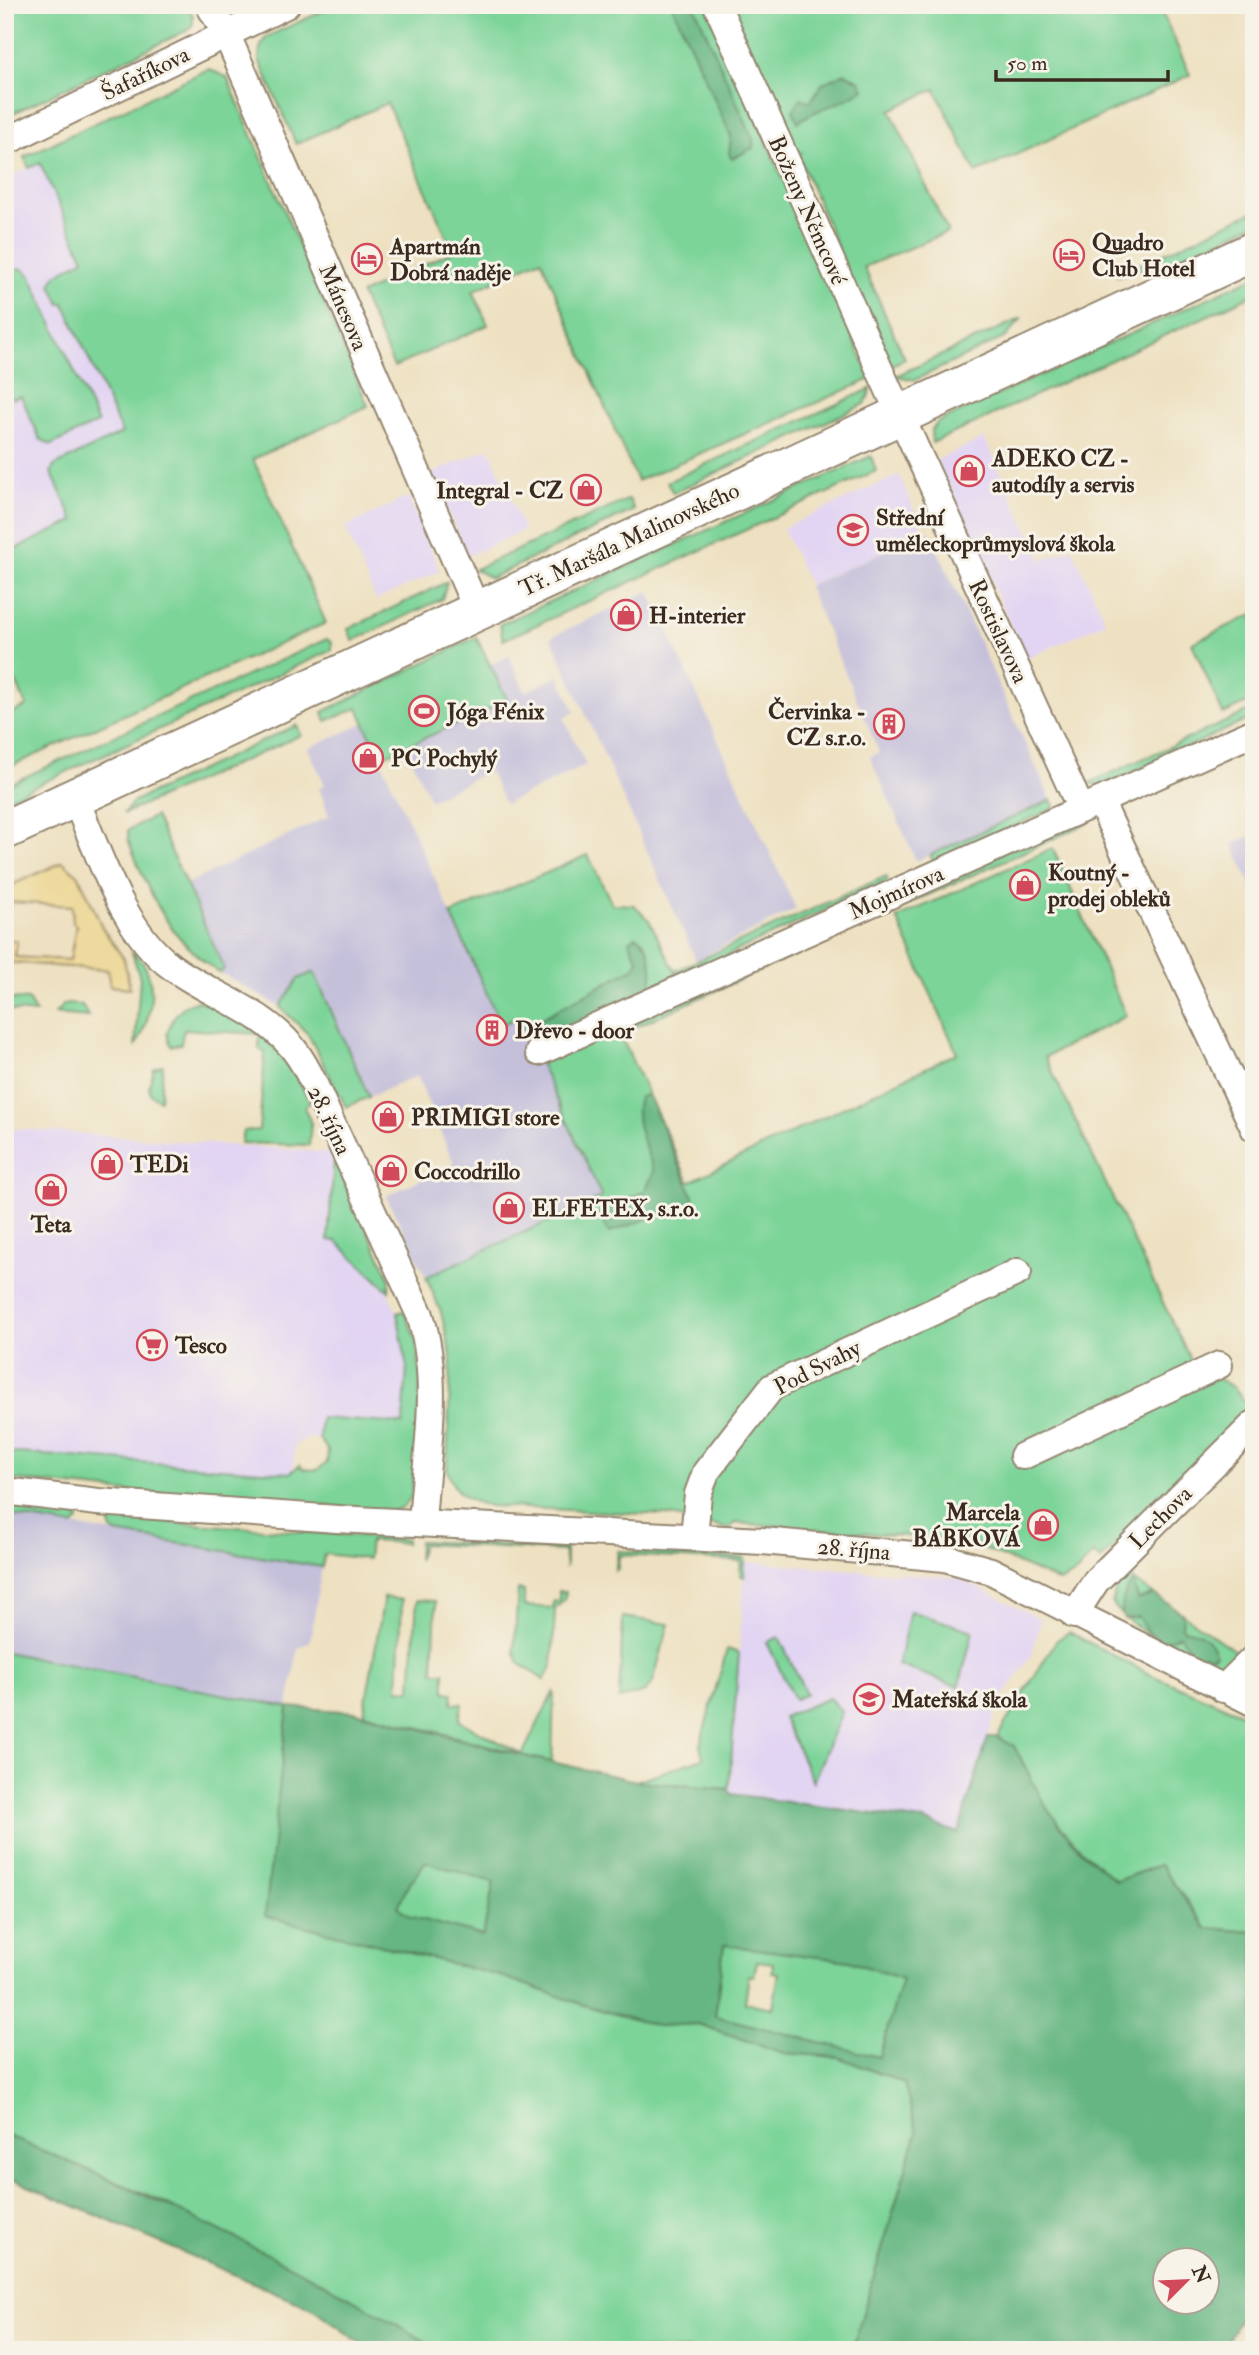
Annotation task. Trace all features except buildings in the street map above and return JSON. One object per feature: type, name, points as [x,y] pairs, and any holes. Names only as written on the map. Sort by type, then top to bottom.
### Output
[{"type":"main road","name":"Tř. Maršála Malinovského","points":[[5,830],[290,701],[477,610],[1254,251]]},
{"type":"street","name":"Mánesova","points":[[209,5],[226,33],[477,610]]},
{"type":"street","name":"Šafaříkova","points":[[5,142],[286,5]]},
{"type":"street","name":"Boženy Němcové","points":[[717,5],[900,414]]},
{"type":"street","name":"Rostislavova","points":[[900,414],[1091,805],[1254,1128]]},
{"type":"street","name":"Mojmírova","points":[[539,1052],[1254,732]]},
{"type":"street","name":"28. října","points":[[75,799],[125,909],[146,943],[178,972],[274,1028],[297,1052],[317,1092],[420,1315],[426,1338],[431,1376],[422,1523]]},
{"type":"street","name":"Pod Svahy","points":[[694,1537],[698,1494],[706,1472],[772,1387],[1018,1272]]},
{"type":"street","points":[[1023,1456],[1219,1365]]},
{"type":"street","name":"Lechova","points":[[1074,1615],[1096,1581],[1254,1424]]},
{"type":"street","name":"28. října","points":[[5,1491],[99,1502],[694,1537],[957,1560],[991,1572],[1254,1703]]},
{"type":"street","points":[[1223,1689],[1254,1658]]},
{"type":"shaded area","points":[[40,163],[84,259],[60,304],[63,303],[124,432],[54,466],[51,472],[75,521],[5,554],[5,179]]},
{"type":"shaded area","points":[[984,438],[1042,560],[1072,548],[1106,622],[1026,659],[937,460]]},
{"type":"shaded area","points":[[489,448],[524,530],[468,556],[431,474]]},
{"type":"shaded area","name":"Střední uměleckoprůmyslová škola","points":[[899,475],[924,533],[809,585],[783,528]]},
{"type":"shaded area","points":[[408,497],[440,571],[376,600],[345,527]]},
{"type":"shaded area","points":[[929,531],[1051,800],[916,861],[870,757],[879,752],[808,586]]},
{"type":"shaded area","points":[[649,591],[796,909],[696,960],[551,637]]},
{"type":"shaded area","points":[[509,656],[525,692],[559,676],[575,712],[564,718],[586,765],[505,804],[489,771],[430,800],[406,747],[508,701],[490,665]]},
{"type":"shaded area","points":[[364,723],[501,1024],[518,1016],[532,1045],[639,1204],[602,1197],[426,1277],[386,1196],[454,1164],[417,1076],[369,1097],[314,972],[298,979],[280,1007],[221,973],[224,968],[186,884],[329,816],[319,788],[325,785],[308,748]]},
{"type":"shaded area","points":[[1254,834],[1254,892],[1233,844]]},
{"type":"shaded area","name":"Tesco","points":[[5,1128],[333,1153],[327,1240],[336,1241],[387,1291],[399,1316],[407,1366],[403,1424],[321,1418],[319,1439],[307,1438],[296,1445],[301,1355],[291,1497],[5,1477]]},
{"type":"shaded area","points":[[5,1515],[322,1567],[310,1641],[298,1648],[288,1707],[5,1652]]},
{"type":"shaded area","name":"Mateřská škola","points":[[745,1562],[960,1578],[1041,1619],[1032,1655],[998,1704],[959,1833],[924,1821],[730,1794]]},
{"type":"green space","points":[[5,5],[185,5],[193,15],[193,24],[188,30],[5,117]]},
{"type":"green space","points":[[336,5],[706,5],[871,379],[637,481],[541,259],[473,291],[488,325],[394,367],[361,294],[453,251],[387,103],[296,144],[259,60],[260,48],[266,37]]},
{"type":"green space","points":[[672,5],[694,5],[753,139],[753,148],[732,159],[729,154],[731,136]]},
{"type":"green space","points":[[728,5],[1159,5],[1190,75],[976,173],[935,89],[890,110],[948,232],[864,267],[905,359],[888,367],[798,155],[803,152],[795,155]]},
{"type":"green space","points":[[208,69],[227,77],[368,406],[253,459],[326,623],[5,769],[5,716],[27,706],[5,659],[5,554],[74,521],[51,472],[54,466],[122,433],[64,303],[60,304],[51,285],[56,275],[84,259],[40,163],[29,168],[24,157]]},
{"type":"green space","points":[[845,73],[860,81],[864,89],[798,122],[793,111],[801,98],[810,102],[823,83]]},
{"type":"green space","points":[[1254,211],[1254,224],[1175,261],[1116,276]]},
{"type":"green space","points":[[21,268],[30,275],[98,423],[51,445],[40,439],[21,396],[12,399],[5,383],[5,272]]},
{"type":"green space","points":[[1254,277],[1254,294],[932,443],[931,430],[938,422]]},
{"type":"green space","points":[[1022,318],[1006,337],[915,380],[896,376]]},
{"type":"green space","points":[[872,388],[865,404],[673,493],[667,482]]},
{"type":"green space","points":[[871,456],[876,471],[503,640],[500,624]]},
{"type":"green space","points":[[629,499],[634,510],[491,578],[475,569]]},
{"type":"green space","points":[[447,582],[442,599],[353,641],[348,629]]},
{"type":"green space","points":[[1254,614],[1254,700],[1223,714],[1192,643]]},
{"type":"green space","points":[[476,637],[508,701],[380,758],[358,708],[326,721],[323,712]]},
{"type":"green space","points":[[327,639],[332,643],[332,650],[5,800],[5,786]]},
{"type":"green space","points":[[1254,709],[1254,717],[1110,782],[1099,786],[1089,783]]},
{"type":"green space","points":[[297,725],[301,735],[123,814],[134,801]]},
{"type":"green space","points":[[1051,800],[1055,808],[934,862],[930,855]]},
{"type":"green space","points":[[155,816],[224,968],[220,973],[202,960],[174,930],[153,897],[136,860],[128,840],[128,830]]},
{"type":"green space","points":[[1078,819],[1088,823],[626,1031],[625,1026]]},
{"type":"green space","points":[[1053,848],[1126,1016],[1045,1057],[1193,1365],[1235,1388],[1249,1409],[1101,1560],[1093,1554],[1076,1573],[1060,1582],[976,1545],[945,1539],[735,1523],[729,1529],[666,1515],[490,1506],[461,1494],[452,1483],[447,1466],[451,1356],[441,1312],[426,1277],[602,1197],[540,1063],[617,1028],[689,1182],[957,1053],[897,918]]},
{"type":"green space","points":[[588,855],[612,904],[634,905],[649,920],[675,971],[886,876],[888,881],[684,975],[675,972],[677,978],[532,1045],[518,1017],[501,1025],[451,914]]},
{"type":"green space","points":[[635,936],[641,939],[651,959],[650,990],[551,1036],[542,1031],[538,1022],[544,1017],[635,967],[638,960],[629,941]]},
{"type":"green space","points":[[132,952],[148,972],[151,984],[146,1023],[135,1047],[140,978]]},
{"type":"green space","points":[[314,972],[369,1097],[346,1107],[308,1034],[280,1007],[298,979]]},
{"type":"green space","points":[[28,1000],[36,1013],[5,1010],[5,1001]]},
{"type":"green space","points":[[200,1001],[257,1029],[287,1058],[310,1103],[304,1107],[311,1123],[309,1145],[241,1143],[243,1131],[259,1130],[265,1053],[259,1049],[259,1034],[184,1029],[181,1044],[171,1046],[167,1034],[175,1016],[188,1004]]},
{"type":"green space","points":[[64,1004],[82,1005],[89,1017],[55,1014]]},
{"type":"green space","points":[[163,1065],[160,1100],[151,1095],[149,1087],[154,1069]]},
{"type":"green space","points":[[648,1095],[693,1196],[692,1207],[674,1209],[609,1233],[598,1215],[607,1206],[644,1192],[654,1172],[637,1116],[639,1097]]},
{"type":"green space","points":[[334,1160],[390,1278],[389,1291],[336,1241],[328,1240]]},
{"type":"green space","points":[[404,1311],[416,1339],[421,1381],[412,1493],[407,1503],[392,1511],[118,1491],[5,1479],[5,1452],[290,1473],[300,1465],[303,1469],[317,1470],[327,1463],[328,1450],[319,1439],[321,1418],[403,1424],[407,1366],[397,1313]]},
{"type":"green space","points":[[5,1505],[78,1515],[79,1521],[73,1526],[5,1515]]},
{"type":"green space","points":[[109,1518],[406,1539],[406,1543],[370,1541],[368,1559],[324,1554],[322,1567],[116,1533],[111,1529]]},
{"type":"green space","points":[[419,1541],[566,1548],[566,1568],[564,1551],[422,1544],[418,1561]]},
{"type":"green space","points":[[618,1551],[745,1558],[744,1577],[740,1575],[741,1561],[619,1555],[618,1569],[615,1571]]},
{"type":"green space","points":[[1126,1575],[1238,1653],[1224,1662],[1208,1662],[1177,1651],[1144,1632],[1112,1602],[1118,1583]]},
{"type":"green space","points":[[1133,1580],[1138,1600],[1154,1594],[1183,1614],[1182,1629],[1203,1636],[1216,1654],[1211,1657],[1193,1654],[1180,1635],[1162,1643],[1146,1630],[1138,1617],[1124,1619],[1122,1603]]},
{"type":"green space","points":[[518,1589],[524,1591],[524,1606],[553,1608],[554,1601],[559,1601],[559,1591],[566,1592],[564,1600],[555,1609],[552,1667],[544,1680],[519,1663],[514,1651]]},
{"type":"green space","points":[[384,1597],[402,1600],[398,1689],[411,1690],[417,1600],[436,1601],[433,1672],[445,1672],[445,1692],[453,1693],[452,1703],[462,1704],[459,1721],[522,1754],[364,1713]]},
{"type":"green space","points":[[910,1611],[973,1631],[959,1687],[898,1665]]},
{"type":"green space","points":[[623,1617],[669,1624],[653,1682],[645,1692],[619,1699]]},
{"type":"green space","points":[[1069,1632],[1147,1673],[1254,1719],[1254,1932],[1207,1928],[1160,1865],[1116,1881],[1064,1830],[1042,1801],[1015,1751],[997,1737],[1056,1641]]},
{"type":"green space","points":[[779,1637],[806,1694],[794,1700],[767,1642]]},
{"type":"green space","points":[[727,1649],[739,1653],[729,1789],[636,1781],[703,1758],[700,1745]]},
{"type":"green space","points":[[5,1652],[288,1707],[266,1916],[504,1977],[584,2005],[657,2026],[698,2024],[784,2053],[838,2057],[904,2083],[917,2132],[852,2350],[440,2350],[335,2290],[148,2195],[5,2135]]},
{"type":"green space","points":[[554,1691],[552,1762],[522,1755]]},
{"type":"green space","points":[[829,1698],[842,1712],[813,1782],[783,1717]]},
{"type":"green space","points":[[288,1707],[356,1712],[516,1754],[641,1782],[729,1789],[731,1794],[924,1821],[958,1833],[988,1737],[997,1737],[1014,1746],[1047,1809],[1079,1849],[1116,1881],[1160,1865],[1206,1928],[1254,1932],[1254,2297],[1221,2350],[852,2350],[917,2132],[904,2083],[838,2057],[784,2053],[698,2024],[657,2026],[584,2005],[504,1977],[265,1916]],"holes":[[[425,1862],[494,1882],[483,1936],[409,1916],[398,1907],[406,1889]],[[724,1945],[849,1961],[902,1979],[879,2057],[715,2016]]]},
{"type":"green space","points":[[425,1861],[494,1881],[483,1936],[409,1916],[397,1907]]},
{"type":"green space","points":[[724,1944],[849,1961],[903,1979],[879,2058],[715,2016]],"holes":[[[757,1961],[773,1963],[772,1972],[779,1973],[773,2008],[745,2003],[749,1975],[754,1976]]]},
{"type":"green space","points":[[5,2135],[227,2234],[335,2289],[440,2350],[370,2350],[312,2308],[5,2176]]},
{"type":"sand","points":[[63,862],[79,876],[103,929],[124,959],[130,988],[110,986],[108,970],[5,962],[7,947],[12,940],[17,941],[15,957],[70,960],[76,925],[73,923],[72,906],[10,902],[9,910],[5,911],[5,888]]},
{"type":"place","name":"Quadro Club Hotel","points":[[1069,255]]},
{"type":"place","name":"Apartmán Dobrá naděje","points":[[367,259]]},
{"type":"place","name":"ADEKO CZ - autodíly a servis","points":[[969,471]]},
{"type":"place","name":"Integral - CZ","points":[[586,490]]},
{"type":"place","name":"Střední uměleckoprůmyslová škola","points":[[853,530]]},
{"type":"place","name":"H-interier","points":[[626,615]]},
{"type":"place","name":"Jóga Fénix","points":[[424,711]]},
{"type":"place","name":"Červinka - CZ s.r.o.","points":[[889,724]]},
{"type":"place","name":"PC Pochylý","points":[[368,758]]},
{"type":"place","name":"Koutný - prodej obleků","points":[[1025,885]]},
{"type":"place","name":"Dřevo - door","points":[[492,1030]]},
{"type":"place","name":"PRIMIGI store","points":[[388,1117]]},
{"type":"place","name":"TEDi","points":[[107,1164]]},
{"type":"place","name":"Coccodrillo","points":[[391,1171]]},
{"type":"place","name":"Teta","points":[[51,1190]]},
{"type":"place","name":"ELFETEX, s.r.o.","points":[[509,1208]]},
{"type":"place","name":"Tesco","points":[[152,1345]]},
{"type":"place","name":"Marcela BÁBKOVÁ","points":[[1043,1525]]},
{"type":"place","name":"Mateřská škola","points":[[869,1699]]}]
